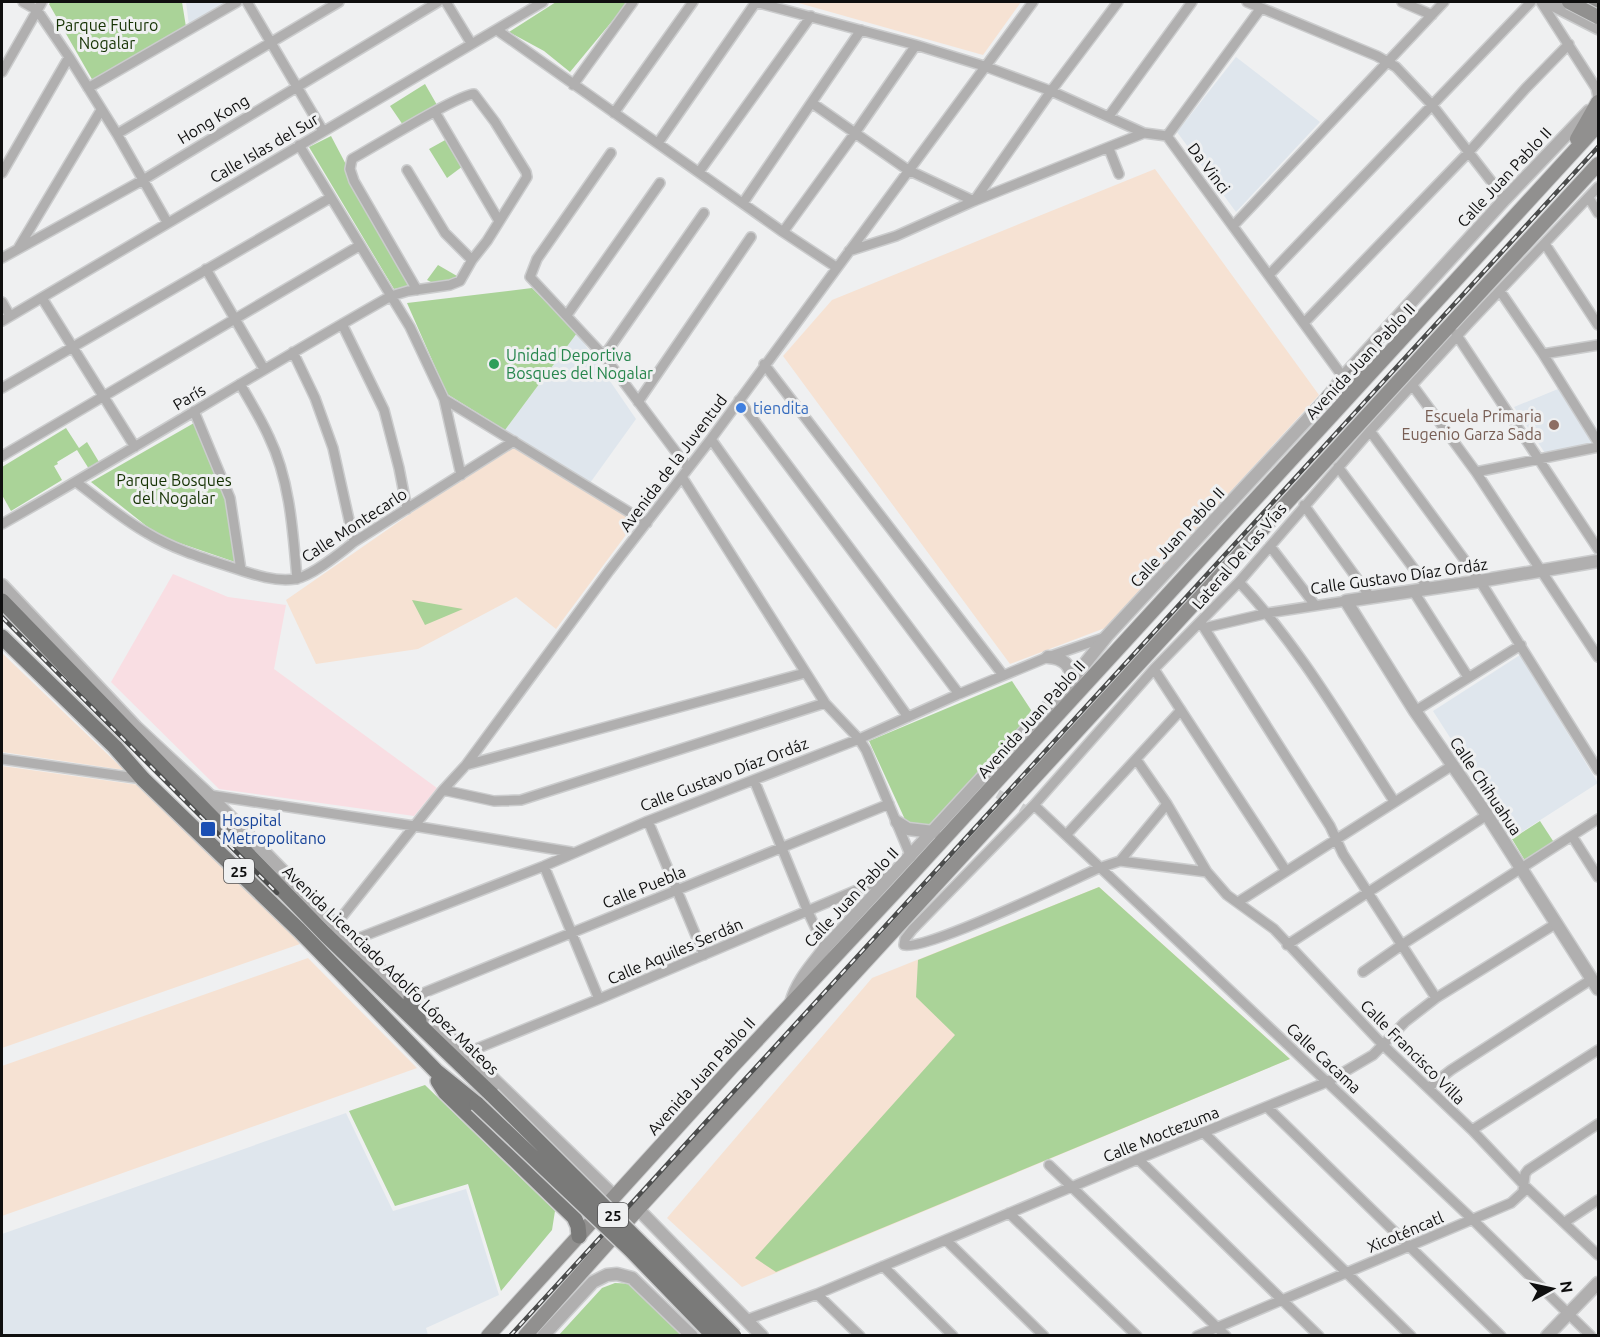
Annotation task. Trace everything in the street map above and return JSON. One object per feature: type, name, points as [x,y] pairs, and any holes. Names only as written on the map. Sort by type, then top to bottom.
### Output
[{"type":"main road","points":[[1589,2],[1597,4]]},
{"type":"main road","points":[[1571,5],[1599,17]]},
{"type":"main road","points":[[1567,158],[1599,100]]},
{"type":"main road","name":"Avenida Juan Pablo II","points":[[488,1335],[1599,125]]},
{"type":"main road","points":[[525,1335],[638,1209],[1453,331],[1599,164]]},
{"type":"main road","points":[[1328,397],[1404,338]]},
{"type":"main road","name":"Avenida Licenciado Adolfo López Mateos","points":[[2,593],[422,1026],[734,1335]]},
{"type":"main road","name":"25","points":[[2,637],[115,747],[143,779],[299,930],[436,1071],[477,1104],[631,1250],[714,1335]]},
{"type":"main road","points":[[411,998],[422,1026]]},
{"type":"main road","points":[[436,1071],[445,1092],[568,1210],[577,1222],[579,1236]]},
{"type":"street","points":[[23,2],[40,6],[167,222]]},
{"type":"street","points":[[88,88],[237,2]]},
{"type":"street","points":[[247,2],[323,131]]},
{"type":"street","points":[[117,134],[339,2]]},
{"type":"street","name":"Hong Kong","points":[[2,258],[143,180],[438,2]]},
{"type":"street","points":[[446,2],[471,43]]},
{"type":"street","name":"Calle Islas del Sur","points":[[6,319],[543,2]]},
{"type":"street","points":[[573,85],[633,2]]},
{"type":"street","points":[[614,113],[693,2]]},
{"type":"street","points":[[658,143],[755,2]]},
{"type":"street","name":"Da Vinci","points":[[755,2],[916,45],[984,66],[1051,91],[1144,133],[1167,136],[1343,377]]},
{"type":"street","name":"Avenida de la Juventud","points":[[331,930],[443,790],[466,765],[740,400],[764,364],[1033,2]]},
{"type":"street","points":[[974,201],[1051,91],[1118,2]]},
{"type":"street","points":[[1109,116],[1192,2]]},
{"type":"street","points":[[1247,2],[1388,61],[1432,105],[1505,199]]},
{"type":"street","points":[[1402,2],[1432,15]]},
{"type":"street","points":[[1234,225],[1444,2]]},
{"type":"street","points":[[1269,274],[1531,2]]},
{"type":"street","points":[[1541,2],[1596,88],[1599,100]]},
{"type":"street","points":[[1546,2],[1571,5],[1599,28]]},
{"type":"street","points":[[2,72],[40,6]]},
{"type":"street","points":[[1167,136],[1261,8]]},
{"type":"street","points":[[699,172],[811,16]]},
{"type":"street","points":[[497,30],[836,267]]},
{"type":"street","points":[[743,203],[861,30]]},
{"type":"street","points":[[1304,324],[1569,44]]},
{"type":"street","points":[[783,232],[916,45]]},
{"type":"street","points":[[2,172],[69,57]]},
{"type":"street","name":"París","points":[[2,524],[392,296],[456,283],[524,185],[527,177],[477,96],[466,95],[435,112]]},
{"type":"street","name":"Calle Juan Pablo II","points":[[791,1003],[803,976],[825,948],[980,784],[1071,681],[1107,636],[1328,397],[1343,377],[1505,199],[1599,100]]},
{"type":"street","points":[[812,103],[908,170],[974,201]]},
{"type":"street","points":[[18,248],[101,110]]},
{"type":"street","points":[[417,290],[354,182],[352,159],[435,112],[499,221]]},
{"type":"street","points":[[848,251],[896,236],[974,201],[1109,149],[1144,133]]},
{"type":"street","points":[[299,145],[410,327],[444,399],[461,474]]},
{"type":"street","points":[[1109,149],[1119,174]]},
{"type":"street","points":[[611,153],[537,259],[530,277],[604,356],[688,468]]},
{"type":"street","points":[[407,170],[445,233],[472,260]]},
{"type":"street","points":[[567,315],[660,183]]},
{"type":"street","name":"Lateral De Las Vías","points":[[1099,868],[955,932],[918,945],[904,945],[912,930],[1028,808],[1154,669],[1203,625],[1304,505],[1413,386],[1453,331],[1500,291],[1599,188]]},
{"type":"street","points":[[2,388],[330,198]]},
{"type":"street","points":[[1589,198],[1599,213]]},
{"type":"street","points":[[604,356],[704,213]]},
{"type":"street","points":[[638,402],[751,237]]},
{"type":"street","points":[[1545,244],[1599,325]]},
{"type":"street","points":[[2,456],[359,246]]},
{"type":"street","points":[[206,269],[264,369]]},
{"type":"street","points":[[1476,472],[1599,444],[1543,354],[1500,291]]},
{"type":"street","points":[[42,298],[135,447]]},
{"type":"street","points":[[2,302],[6,319]]},
{"type":"street","points":[[342,324],[384,410],[407,509]]},
{"type":"street","points":[[1453,331],[1599,549]]},
{"type":"street","points":[[1543,354],[1599,345]]},
{"type":"street","points":[[293,352],[315,398],[333,448],[354,542]]},
{"type":"street","points":[[764,364],[1004,675]]},
{"type":"street","points":[[240,384],[270,438],[278,460],[288,504],[297,579]]},
{"type":"street","points":[[1413,386],[1476,472],[1599,657]]},
{"type":"street","points":[[444,399],[647,523]]},
{"type":"street","points":[[740,400],[959,694]]},
{"type":"street","points":[[194,411],[230,498],[241,570]]},
{"type":"street","points":[[1370,431],[1480,581],[1599,770]]},
{"type":"street","points":[[711,439],[908,717]]},
{"type":"street","name":"Calle Montecarlo","points":[[76,482],[144,532],[161,541],[194,555],[269,578],[297,579],[329,561],[354,542],[514,441]]},
{"type":"street","points":[[1338,467],[1429,589]]},
{"type":"street","points":[[682,477],[825,703],[859,739],[866,750],[911,857]]},
{"type":"street","points":[[1304,505],[1371,598]]},
{"type":"street","points":[[1270,546],[1315,605]]},
{"type":"street","name":"Calle Gustavo Díaz Ordáz","points":[[1203,625],[1315,605],[1414,592],[1599,561]]},
{"type":"street","points":[[1239,582],[1268,613],[1298,654],[1394,801]]},
{"type":"street","points":[[1414,592],[1468,677]]},
{"type":"street","points":[[2,593],[136,727],[209,795],[331,930],[351,941],[614,1196]]},
{"type":"street","name":"Calle Chihuahua","points":[[1346,601],[1415,711],[1487,815],[1595,984]]},
{"type":"street","points":[[1203,625],[1330,826],[1335,840],[1436,998]]},
{"type":"street","name":"Calle Gustavo Díaz Ordáz","points":[[351,941],[859,739],[1004,675],[1107,636]]},
{"type":"street","points":[[1415,711],[1521,645]]},
{"type":"street","points":[[1048,657],[1064,661],[1071,674],[1071,681]]},
{"type":"street","points":[[1154,669],[1286,871]]},
{"type":"street","points":[[466,765],[805,673]]},
{"type":"street","points":[[443,790],[494,801],[531,797],[825,703]]},
{"type":"street","points":[[1067,834],[1181,710]]},
{"type":"street","points":[[2,759],[143,779]]},
{"type":"street","name":"Calle Francisco Villa","points":[[1136,759],[1167,804],[1207,872],[1227,895],[1274,929],[1382,1044],[1524,1185],[1599,1255]]},
{"type":"street","points":[[1238,902],[1453,765]]},
{"type":"street","points":[[754,780],[825,948]]},
{"type":"street","points":[[209,795],[572,853]]},
{"type":"street","name":"Calle Puebla","points":[[411,998],[889,804]]},
{"type":"street","points":[[1120,861],[1167,804]]},
{"type":"street","name":"Calle Cacama","points":[[1028,808],[1067,834],[1099,868],[1472,1219],[1591,1335]]},
{"type":"street","points":[[1287,945],[1487,815]]},
{"type":"street","points":[[1363,972],[1599,819]]},
{"type":"street","points":[[648,821],[704,955]]},
{"type":"street","points":[[897,822],[908,829],[934,832]]},
{"type":"street","points":[[1572,836],[1599,877]]},
{"type":"street","points":[[1099,868],[1120,861],[1207,872]]},
{"type":"street","points":[[544,866],[599,999]]},
{"type":"street","name":"Calle Aquiles Serdán","points":[[466,1053],[808,912],[895,873]]},
{"type":"street","name":"Calle Moctezuma","points":[[746,1320],[817,1294],[1327,1082],[1372,1055],[1405,1022],[1436,998],[1557,924]]},
{"type":"street","points":[[1428,1088],[1451,1070],[1595,984]]},
{"type":"street","points":[[1472,1131],[1599,1050]]},
{"type":"street","points":[[1267,1107],[1501,1335]]},
{"type":"street","name":"Xicoténcatl","points":[[1197,1335],[1512,1203],[1523,1192],[1525,1174],[1528,1170],[1599,1124]]},
{"type":"street","points":[[1203,1132],[1412,1335]]},
{"type":"street","points":[[1138,1159],[1319,1335]]},
{"type":"street","points":[[1049,1165],[1226,1335]]},
{"type":"street","points":[[568,1210],[584,1207],[590,1203],[595,1196],[599,1180]]},
{"type":"street","points":[[1565,1222],[1599,1200]]},
{"type":"street","points":[[638,1209],[762,1335]]},
{"type":"street","points":[[1008,1213],[1137,1335]]},
{"type":"street","points":[[946,1240],[1044,1335]]},
{"type":"street","points":[[883,1266],[953,1335]]},
{"type":"street","points":[[543,1335],[593,1282],[607,1275],[616,1274],[632,1278],[693,1335]]},
{"type":"street","points":[[1547,1335],[1599,1283]]},
{"type":"street","points":[[817,1294],[860,1335]]},
{"type":"shaded area","points":[[186,2],[227,2],[189,25]]},
{"type":"shaded area","points":[[795,2],[1021,2],[983,55]]},
{"type":"shaded area","points":[[1236,57],[1320,122],[1236,212],[1177,132]]},
{"type":"shaded area","points":[[1155,169],[1319,395],[1105,628],[1010,664],[783,356],[832,300]]},
{"type":"shaded area","points":[[577,333],[636,419],[590,483],[505,430]]},
{"type":"shaded area","name":"Escuela Primaria Eugenio Garza Sada","points":[[1558,389],[1594,444],[1545,453],[1514,407]]},
{"type":"shaded area","points":[[511,444],[637,520],[556,629],[516,597],[418,649],[316,664],[286,600]]},
{"type":"shaded area","points":[[173,574],[228,597],[286,605],[274,669],[437,788],[414,816],[219,789],[111,682]]},
{"type":"shaded area","points":[[2,653],[124,770],[2,752]]},
{"type":"shaded area","points":[[1520,655],[1598,783],[1514,837],[1433,711]]},
{"type":"shaded area","points":[[2,766],[139,785],[288,929],[300,944],[2,1048]]},
{"type":"shaded area","points":[[1099,887],[1290,1059],[742,1287],[667,1218],[872,978]]},
{"type":"shaded area","points":[[308,958],[417,1068],[2,1216],[2,1066]]},
{"type":"shaded area","points":[[346,1113],[393,1211],[466,1189],[499,1295],[426,1328],[428,1335],[2,1335],[2,1234]]},
{"type":"green space","name":"Parque Futuro Nogalar","points":[[51,2],[182,2],[186,27],[93,81],[49,4]]},
{"type":"green space","points":[[556,2],[628,2],[570,72],[544,51],[509,32]]},
{"type":"green space","points":[[425,84],[437,105],[403,125],[390,106]]},
{"type":"green space","points":[[331,136],[410,286],[394,289],[309,147]]},
{"type":"green space","points":[[447,139],[463,166],[447,178],[429,149]]},
{"type":"green space","points":[[438,265],[457,276],[454,282],[435,284],[427,280]]},
{"type":"green space","name":"Unidad Deportiva Bosques del Nogalar","points":[[532,288],[577,333],[505,430],[447,394],[407,303]]},
{"type":"green space","name":"Parque Bosques del Nogalar","points":[[194,423],[224,487],[238,563],[159,536],[91,482]]},
{"type":"green space","points":[[66,428],[79,448],[87,442],[99,462],[89,469],[77,450],[54,466],[62,480],[11,511],[2,495],[2,467]]},
{"type":"green space","points":[[412,600],[463,609],[425,625]]},
{"type":"green space","points":[[1012,681],[1033,713],[928,828],[908,826],[869,741]]},
{"type":"green space","points":[[1540,821],[1555,844],[1529,861],[1524,859],[1512,839]]},
{"type":"green space","points":[[1099,887],[1290,1059],[776,1272],[755,1258],[955,1035],[916,997],[918,960]]},
{"type":"green space","points":[[425,1085],[555,1211],[552,1230],[501,1291],[468,1184],[395,1206],[349,1111]]},
{"type":"green space","points":[[615,1283],[635,1284],[681,1333],[679,1336],[558,1336],[602,1288]]},
{"type":"tunnel","points":[[986,787],[1024,809]]},
{"type":"railway","points":[[510,1336],[1598,147]]},
{"type":"railway","points":[[2,617],[277,893]]},
{"type":"place","name":"Unidad Deportiva Bosques del Nogalar","points":[[494,364]]},
{"type":"place","name":"tiendita","points":[[741,408]]},
{"type":"place","name":"Escuela Primaria Eugenio Garza Sada","points":[[1554,425]]},
{"type":"place","name":"Hospital Metropolitano","points":[[208,829]]}]
